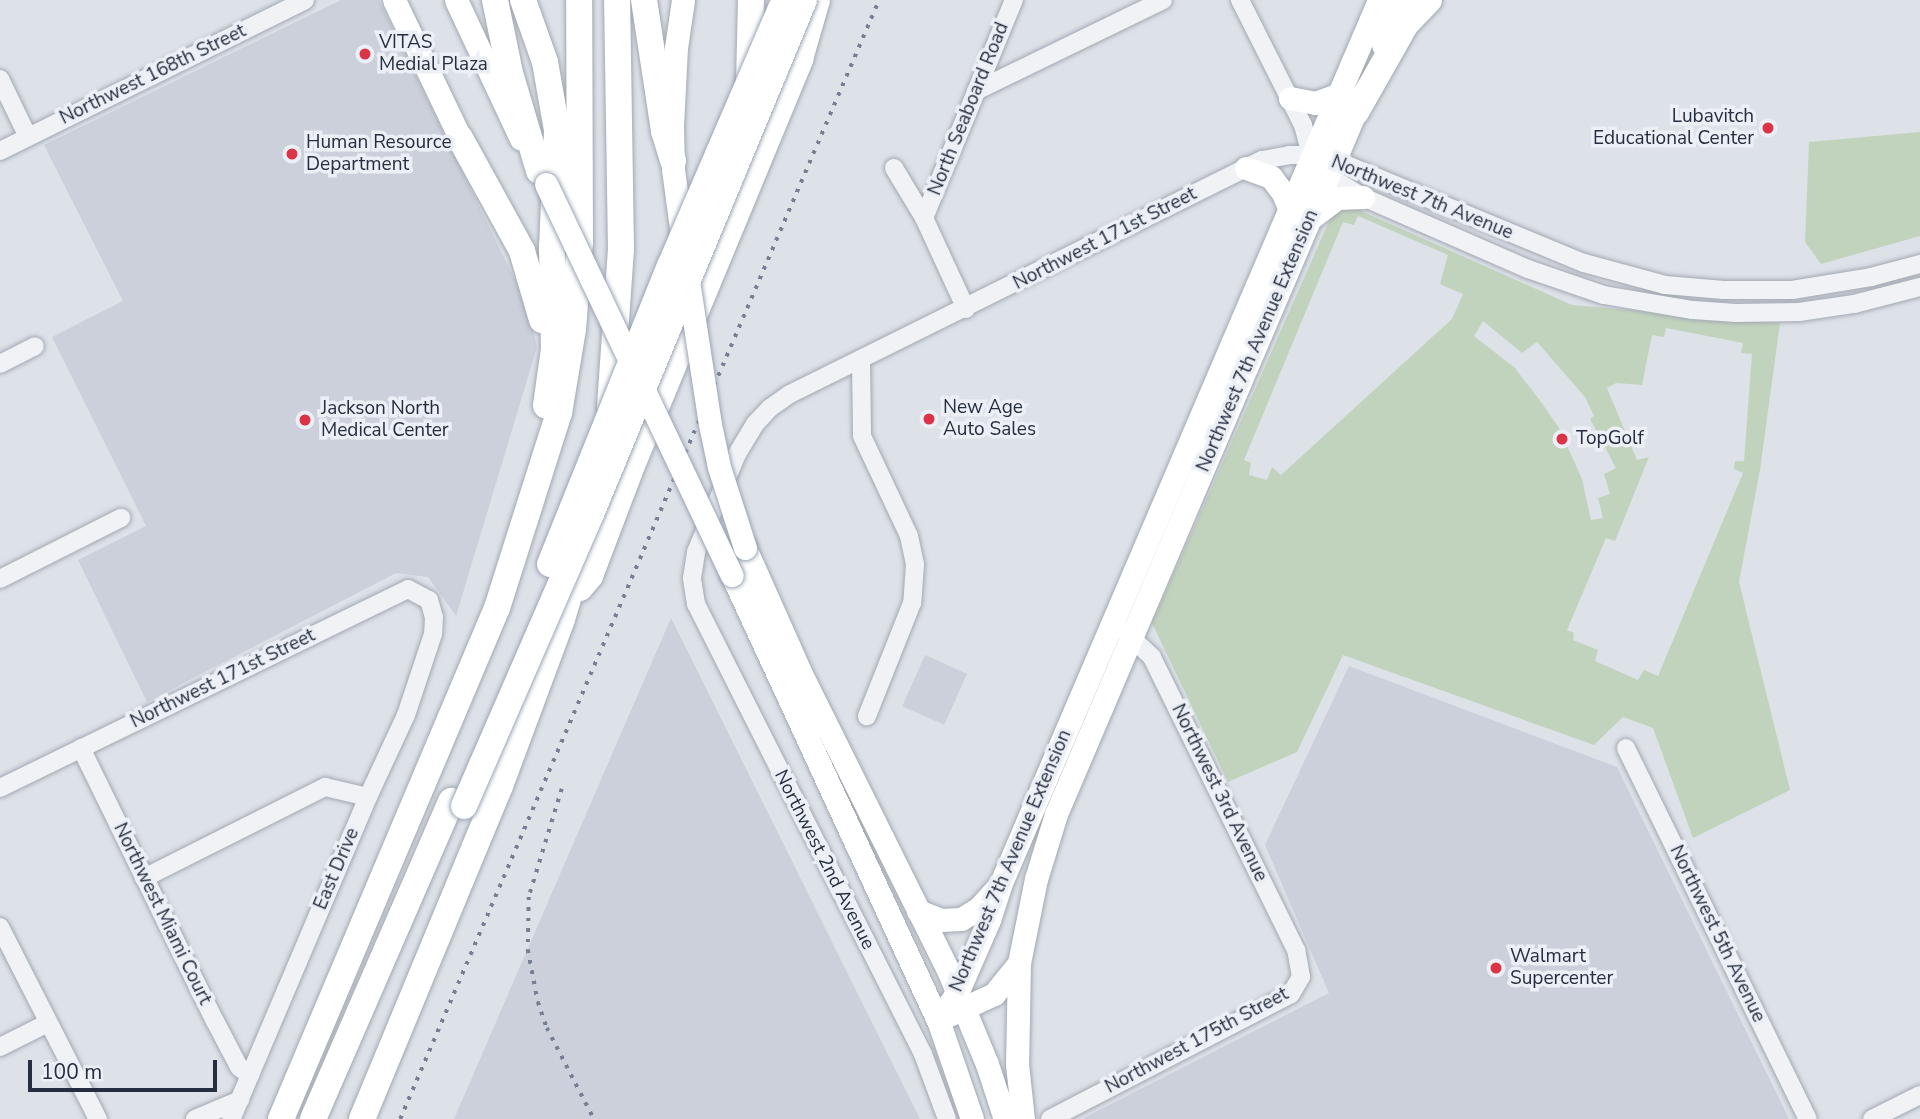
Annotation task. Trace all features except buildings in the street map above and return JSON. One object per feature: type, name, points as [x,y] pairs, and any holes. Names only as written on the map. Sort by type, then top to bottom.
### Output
[{"type":"highway","points":[[523,0],[543,52],[557,130],[552,258],[554,349],[550,363],[545,457]]},
{"type":"highway","points":[[281,1119],[497,608],[564,392],[579,264],[579,0]]},
{"type":"highway","points":[[362,1119],[500,786],[568,602],[600,475],[620,303],[617,0]]},
{"type":"highway","points":[[644,0],[664,131],[673,161]]},
{"type":"highway","points":[[727,236],[748,97],[751,0]]},
{"type":"highway","points":[[330,1119],[670,266],[784,0]]},
{"type":"highway","points":[[313,1119],[596,502],[804,0]]},
{"type":"highway","points":[[568,602],[590,576],[635,457],[800,59],[817,0]]},
{"type":"highway","points":[[1346,104],[1406,24],[1429,0]]},
{"type":"highway","points":[[496,9],[515,93],[543,178]]},
{"type":"highway","points":[[460,138],[522,251],[538,300],[550,363]]},
{"type":"main road","points":[[394,0],[460,138]]},
{"type":"main road","points":[[456,0],[732,575],[939,1020],[972,1119]]},
{"type":"main road","points":[[683,0],[674,65],[673,161],[689,287],[719,467],[745,548],[801,674],[962,1000],[1006,1119]]},
{"type":"main road","name":"Northwest 7th Avenue Extension","points":[[962,1000],[1001,883],[1122,630],[1310,219],[1331,168],[1346,104],[1379,0]]},
{"type":"main road","name":"Northwest 7th Avenue Extension","points":[[939,1020],[962,1000],[994,994],[1019,963],[1036,879],[1056,814],[1122,630],[1289,208],[1311,155],[1346,104],[1402,0]]},
{"type":"main road","points":[[1290,98],[1315,103],[1346,104]]},
{"type":"main road","points":[[1246,168],[1271,177],[1289,208]]},
{"type":"main road","points":[[1310,219],[1337,198],[1363,197]]},
{"type":"main road","points":[[918,911],[941,920],[961,919],[979,908],[1001,883]]},
{"type":"main road","points":[[1019,963],[1017,1064],[1023,1119]]},
{"type":"street","name":"Northwest 168th Street","points":[[0,151],[305,0]]},
{"type":"street","name":"North Seaboard Road","points":[[924,218],[1014,0]]},
{"type":"street","points":[[976,91],[1163,0]]},
{"type":"street","points":[[1240,0],[1303,125],[1311,155]]},
{"type":"street","points":[[0,79],[28,137]]},
{"type":"street","name":"Northwest 171st Street","points":[[696,604],[692,578],[696,552],[716,500],[737,454],[755,424],[790,394],[967,309],[1262,160],[1311,155]]},
{"type":"street","name":"Northwest 7th Avenue","points":[[1311,155],[1331,168],[1363,197],[1528,269],[1604,295],[1736,313],[1799,312],[1854,304],[1920,287]]},
{"type":"street","points":[[894,168],[924,218],[967,309]]},
{"type":"street","name":"Northwest 7th Avenue","points":[[1331,168],[1584,263],[1665,285],[1724,290],[1792,290],[1871,277],[1920,264]]},
{"type":"street","points":[[0,364],[35,346]]},
{"type":"street","points":[[861,360],[862,436],[909,536],[915,564],[912,603],[867,716]]},
{"type":"street","points":[[0,579],[121,518]]},
{"type":"street","name":"Northwest 171st Street","points":[[0,788],[408,589],[429,600],[434,617]]},
{"type":"street","name":"Northwest 2nd Avenue","points":[[696,604],[923,1054],[947,1119]]},
{"type":"street","name":"East Drive","points":[[231,1119],[368,797],[406,715],[433,634],[434,617]]},
{"type":"street","name":"Northwest 3rd Avenue","points":[[1122,630],[1152,657],[1296,950],[1301,977]]},
{"type":"street","name":"Northwest Miami Court","points":[[81,748],[233,1055],[250,1076]]},
{"type":"street","name":"Northwest 5th Avenue","points":[[1626,748],[1808,1119]]},
{"type":"street","points":[[144,877],[326,787],[337,787],[368,797]]},
{"type":"street","points":[[0,927],[98,1119]]},
{"type":"street","name":"Northwest 175th Street","points":[[1050,1119],[1292,994],[1301,977]]},
{"type":"street","points":[[0,1046],[48,1023]]},
{"type":"street","points":[[1872,1119],[1920,1095]]},
{"type":"street","points":[[195,1119],[240,1100]]},
{"type":"shaded area","name":"Jackson North Medical Center","points":[[341,0],[379,0],[527,305],[537,347],[456,616],[428,577],[396,573],[147,702],[78,560],[146,526],[52,337],[123,301],[44,145]]},
{"type":"shaded area","points":[[671,618],[920,1119],[454,1119]]},
{"type":"shaded area","points":[[925,655],[967,674],[944,725],[902,706]]},
{"type":"shaded area","points":[[1349,666],[1617,767],[1789,1119],[1082,1119],[1329,993],[1265,845]]},
{"type":"green space","points":[[1920,132],[1920,236],[1821,264],[1805,242],[1809,142]]},
{"type":"green space","points":[[1360,206],[1359,210],[1572,305],[1780,323],[1760,470],[1739,582],[1790,790],[1693,838],[1653,728],[1623,717],[1594,745],[1343,655],[1297,752],[1228,782],[1152,623],[1334,210]],"holes":[[[1358,216],[1448,255],[1440,284],[1463,294],[1452,319],[1281,475],[1272,467],[1267,480],[1249,475],[1251,463],[1244,460],[1343,222],[1354,225]],[[1483,321],[1522,353],[1537,342],[1585,397],[1594,416],[1590,419],[1616,468],[1604,474],[1610,494],[1598,498],[1603,518],[1591,520],[1582,479],[1559,428],[1541,402],[1515,368],[1474,336]],[[1666,328],[1743,343],[1741,353],[1752,354],[1744,461],[1735,461],[1734,469],[1743,473],[1658,676],[1644,670],[1638,680],[1595,661],[1598,650],[1573,640],[1574,633],[1567,630],[1606,538],[1615,541],[1649,457],[1637,460],[1607,388],[1616,383],[1642,385],[1652,335],[1664,337]]]},
{"type":"railway","points":[[400,1119],[879,0]]},
{"type":"railway","points":[[562,789],[529,897],[528,950],[538,1002],[547,1028],[594,1119]]},
{"type":"place","name":"VITAS Medial Plaza","points":[[365,54]]},
{"type":"place","name":"Lubavitch Educational Center","points":[[1768,128]]},
{"type":"place","name":"Human Resource Department","points":[[292,154]]},
{"type":"place","name":"New Age Auto Sales","points":[[929,419]]},
{"type":"place","name":"Jackson North Medical Center","points":[[305,420]]},
{"type":"place","name":"TopGolf","points":[[1562,439]]},
{"type":"place","name":"Walmart Supercenter","points":[[1496,968]]}]
